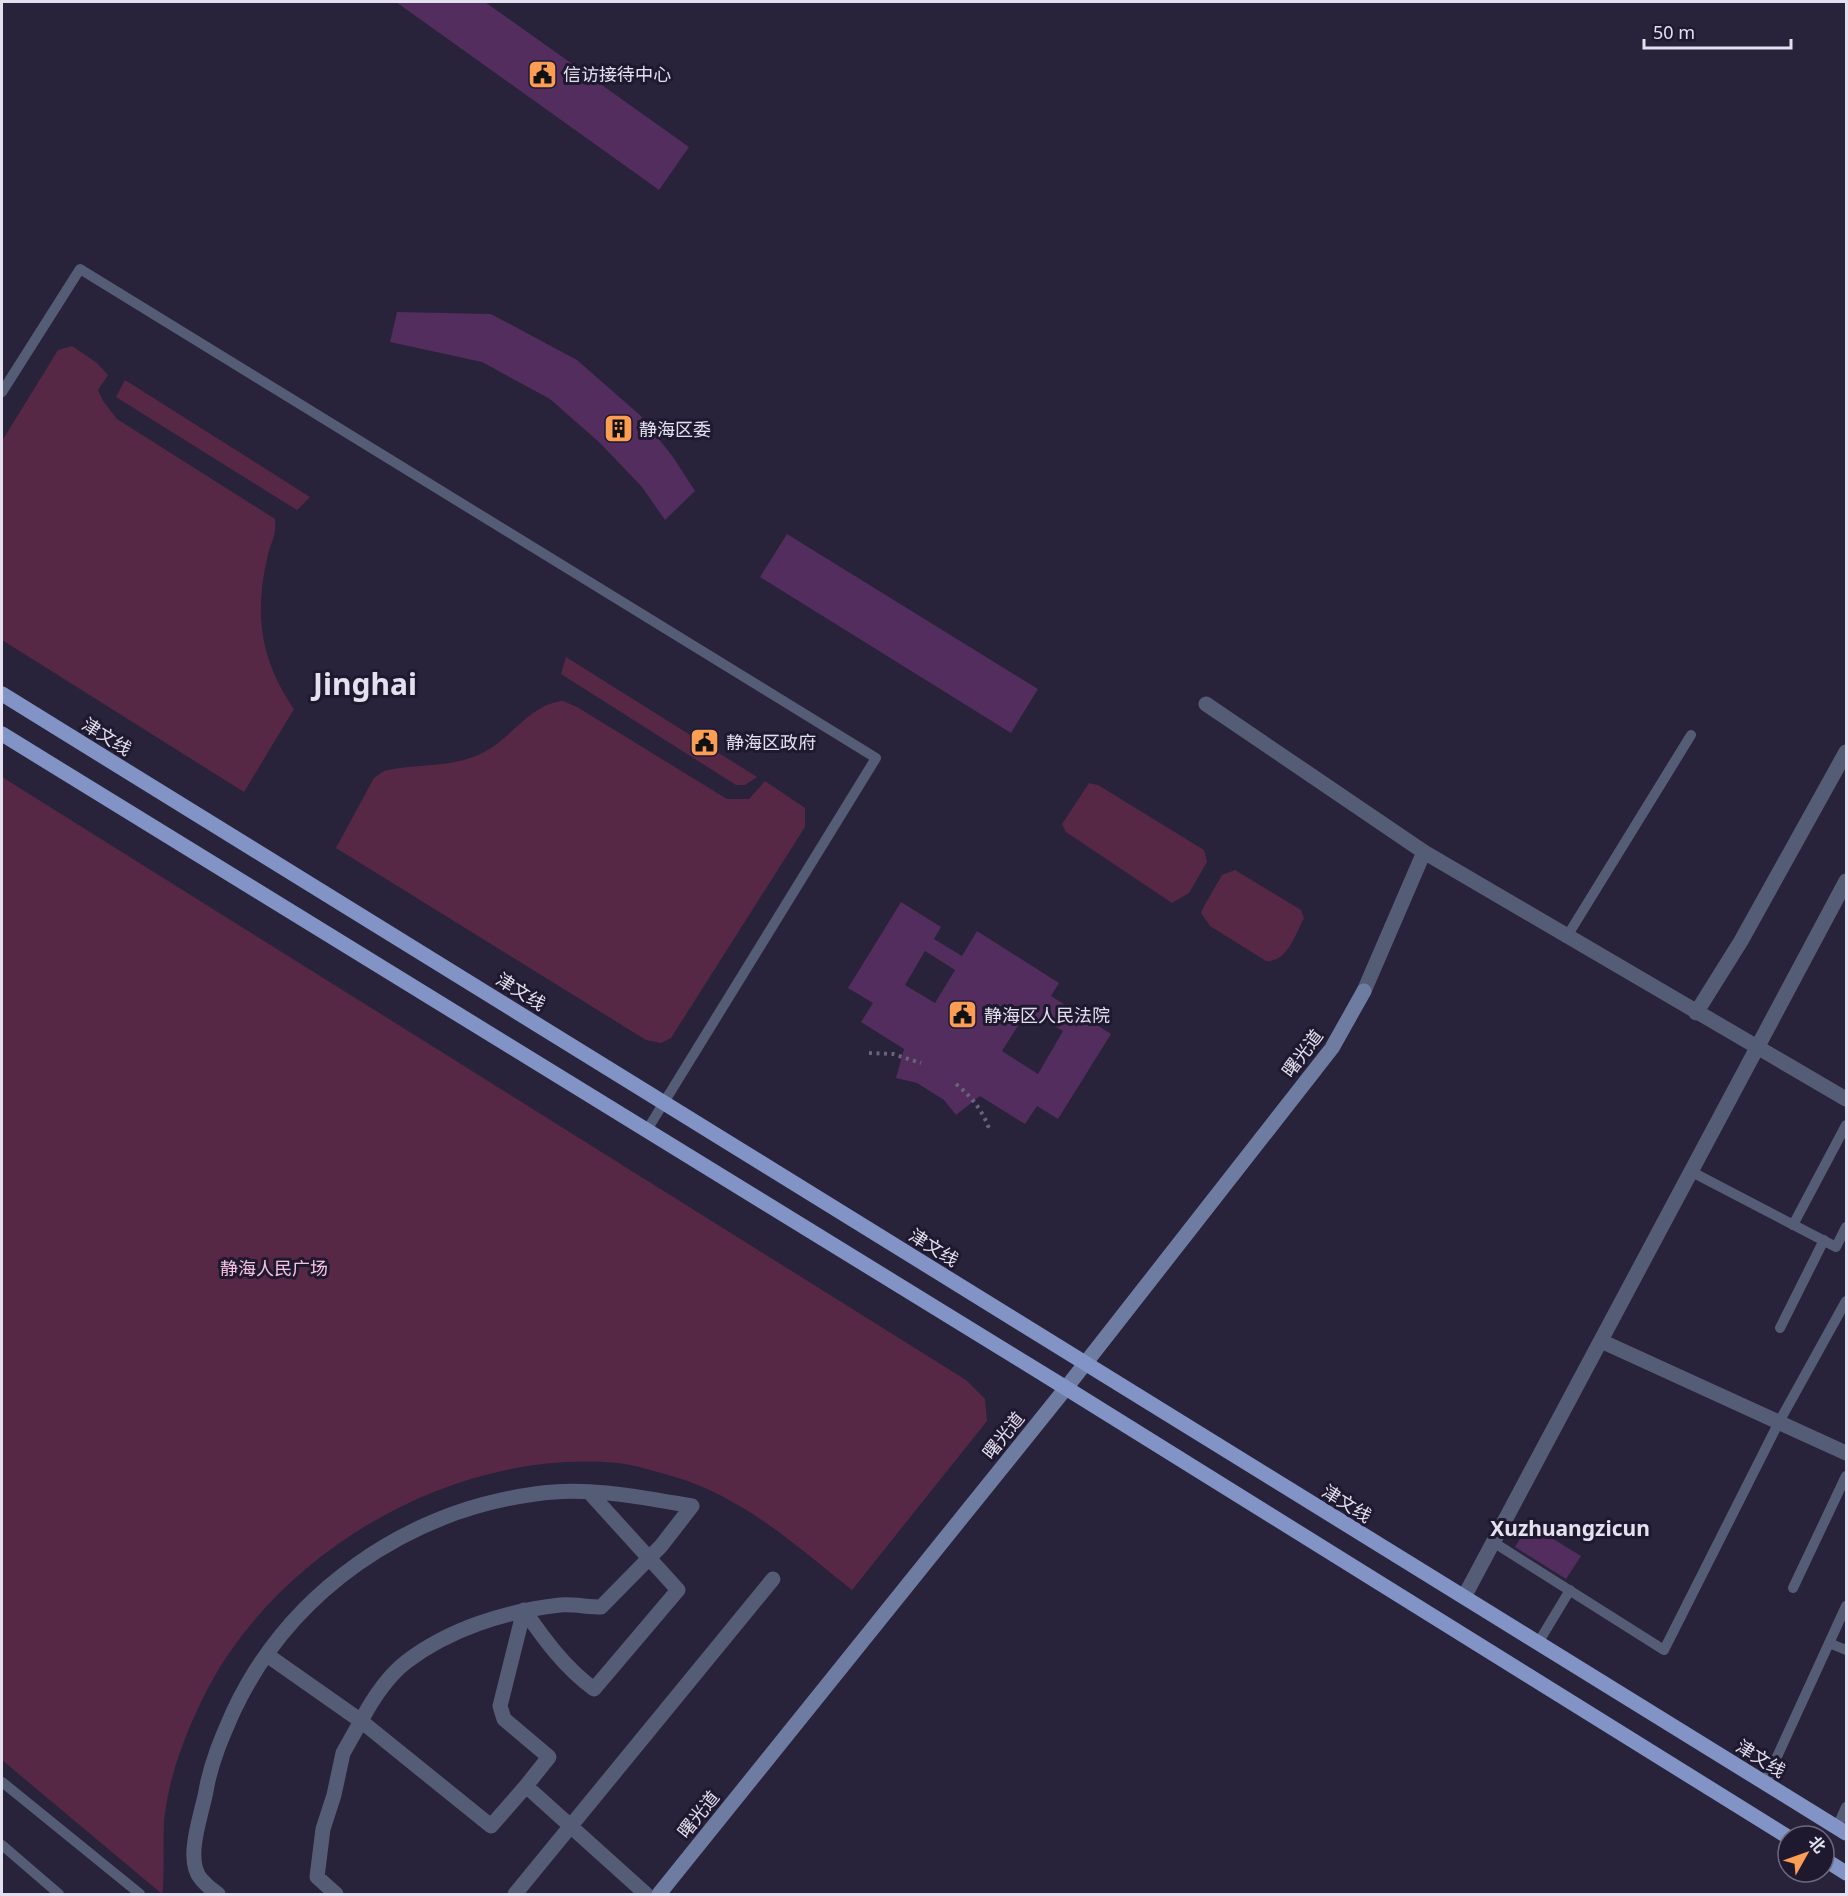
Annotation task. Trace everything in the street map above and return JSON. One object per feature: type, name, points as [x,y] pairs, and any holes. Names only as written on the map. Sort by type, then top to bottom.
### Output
[{"type":"main road","name":"津文线","points":[[2,694],[1842,1830]]},
{"type":"main road","points":[[2,734],[1066,1388],[1776,1830]]},
{"type":"street","points":[[1206,704],[1424,852],[1566,938],[1846,1100]]},
{"type":"street","points":[[1696,1013],[1741,942],[1846,752]]},
{"type":"street","name":"曙光道","points":[[659,1894],[1066,1388],[1332,1048],[1364,991],[1424,852]]},
{"type":"street","points":[[1464,1598],[1846,881]]},
{"type":"street","points":[[1601,1341],[1846,1453]]},
{"type":"street","points":[[524,1610],[547,1644],[579,1678],[594,1689],[678,1590],[589,1492]]},
{"type":"street","points":[[218,1894],[199,1877],[194,1852],[198,1819],[217,1747],[247,1684],[283,1630],[340,1576],[365,1558],[423,1528],[464,1511],[505,1499],[536,1493],[589,1492],[626,1494],[692,1506],[649,1558],[601,1607],[562,1605],[524,1610],[457,1633],[404,1663],[371,1702],[343,1753],[334,1795],[323,1829],[317,1877],[336,1894]]},
{"type":"street","points":[[515,1894],[773,1579]]},
{"type":"street","points":[[267,1655],[361,1721],[491,1826],[549,1757],[504,1719],[500,1706],[524,1610]]},
{"type":"street","points":[[526,1786],[646,1894]]},
{"type":"lane","points":[[2,392],[80,268],[876,759],[647,1130]]},
{"type":"lane","points":[[1566,938],[1691,735]]},
{"type":"lane","points":[[1793,1225],[1846,1125]]},
{"type":"lane","points":[[1692,1172],[1836,1247],[1846,1227]]},
{"type":"lane","points":[[1779,1328],[1824,1240]]},
{"type":"lane","points":[[1493,1542],[1664,1650],[1779,1422],[1846,1301]]},
{"type":"lane","points":[[1793,1588],[1846,1476]]},
{"type":"lane","points":[[1538,1643],[1570,1590]]},
{"type":"lane","points":[[1765,1783],[1846,1606]]},
{"type":"lane","points":[[1830,1643],[1846,1650]]},
{"type":"lane","points":[[2,1782],[140,1894]]},
{"type":"lane","points":[[1842,1830],[1846,1807]]},
{"type":"lane","points":[[2,1845],[59,1894]]},
{"type":"path","points":[[869,1053],[893,1054],[921,1064]]},
{"type":"path","points":[[956,1084],[972,1098],[983,1114],[990,1131]]},
{"type":"green space","points":[[72,346],[97,363],[108,375],[98,390],[103,401],[117,419],[275,519],[274,535],[263,580],[261,618],[263,637],[274,673],[294,709],[244,792],[2,640],[2,441],[58,350]]},
{"type":"green space","points":[[125,380],[310,497],[297,510],[116,397]]},
{"type":"green space","points":[[566,657],[757,777],[745,785],[736,785],[561,674]]},
{"type":"green space","points":[[563,701],[577,707],[727,799],[749,799],[765,781],[805,808],[805,827],[671,1038],[661,1043],[646,1040],[336,848],[374,778],[384,771],[452,763],[478,755],[500,742],[543,707]]},
{"type":"green space","name":"静海人民广场","points":[[2,777],[966,1380],[985,1399],[987,1421],[852,1590],[769,1525],[724,1497],[675,1477],[625,1464],[558,1463],[497,1472],[438,1490],[381,1517],[328,1551],[281,1591],[241,1637],[208,1688],[181,1749],[171,1780],[164,1821],[162,1894],[2,1760]]},
{"type":"green space","points":[[1089,783],[1098,785],[1204,850],[1207,862],[1189,893],[1172,903],[1066,832],[1062,824]]},
{"type":"green space","points":[[1235,870],[1301,910],[1304,918],[1290,946],[1280,957],[1266,961],[1210,926],[1201,913],[1222,875]]},
{"type":"building","name":"信访接待中心","points":[[396,2],[485,2],[689,147],[659,190]]},
{"type":"building","name":"静海区委","points":[[397,312],[491,314],[577,360],[641,416],[673,457],[695,491],[665,520],[642,487],[600,443],[550,399],[482,362],[390,342]]},
{"type":"building","points":[[787,534],[1038,689],[1011,733],[760,577]]},
{"type":"building","name":"静海区人民法院","points":[[901,902],[941,927],[934,939],[962,956],[977,931],[1059,983],[1051,996],[1111,1034],[1058,1119],[1037,1106],[1025,1124],[980,1096],[956,1115],[944,1100],[917,1083],[896,1078],[904,1049],[861,1022],[873,1003],[848,988]],"holes":[[[925,951],[955,970],[935,1003],[905,985]],[[1023,1018],[1046,1021],[1063,1031],[1038,1074],[1002,1051]]]},
{"type":"building","points":[[1529,1524],[1581,1556],[1566,1579],[1515,1547]]},
{"type":"place","name":"信访接待中心","points":[[542,74]]},
{"type":"place","name":"静海区委","points":[[618,429]]},
{"type":"place","name":"静海区政府","points":[[705,742]]},
{"type":"place","name":"静海区人民法院","points":[[963,1015]]},
{"type":"district","name":"Jinghai","points":[[365,683]]},
{"type":"district","name":"Xuzhuangzicun","points":[[1570,1528]]}]
